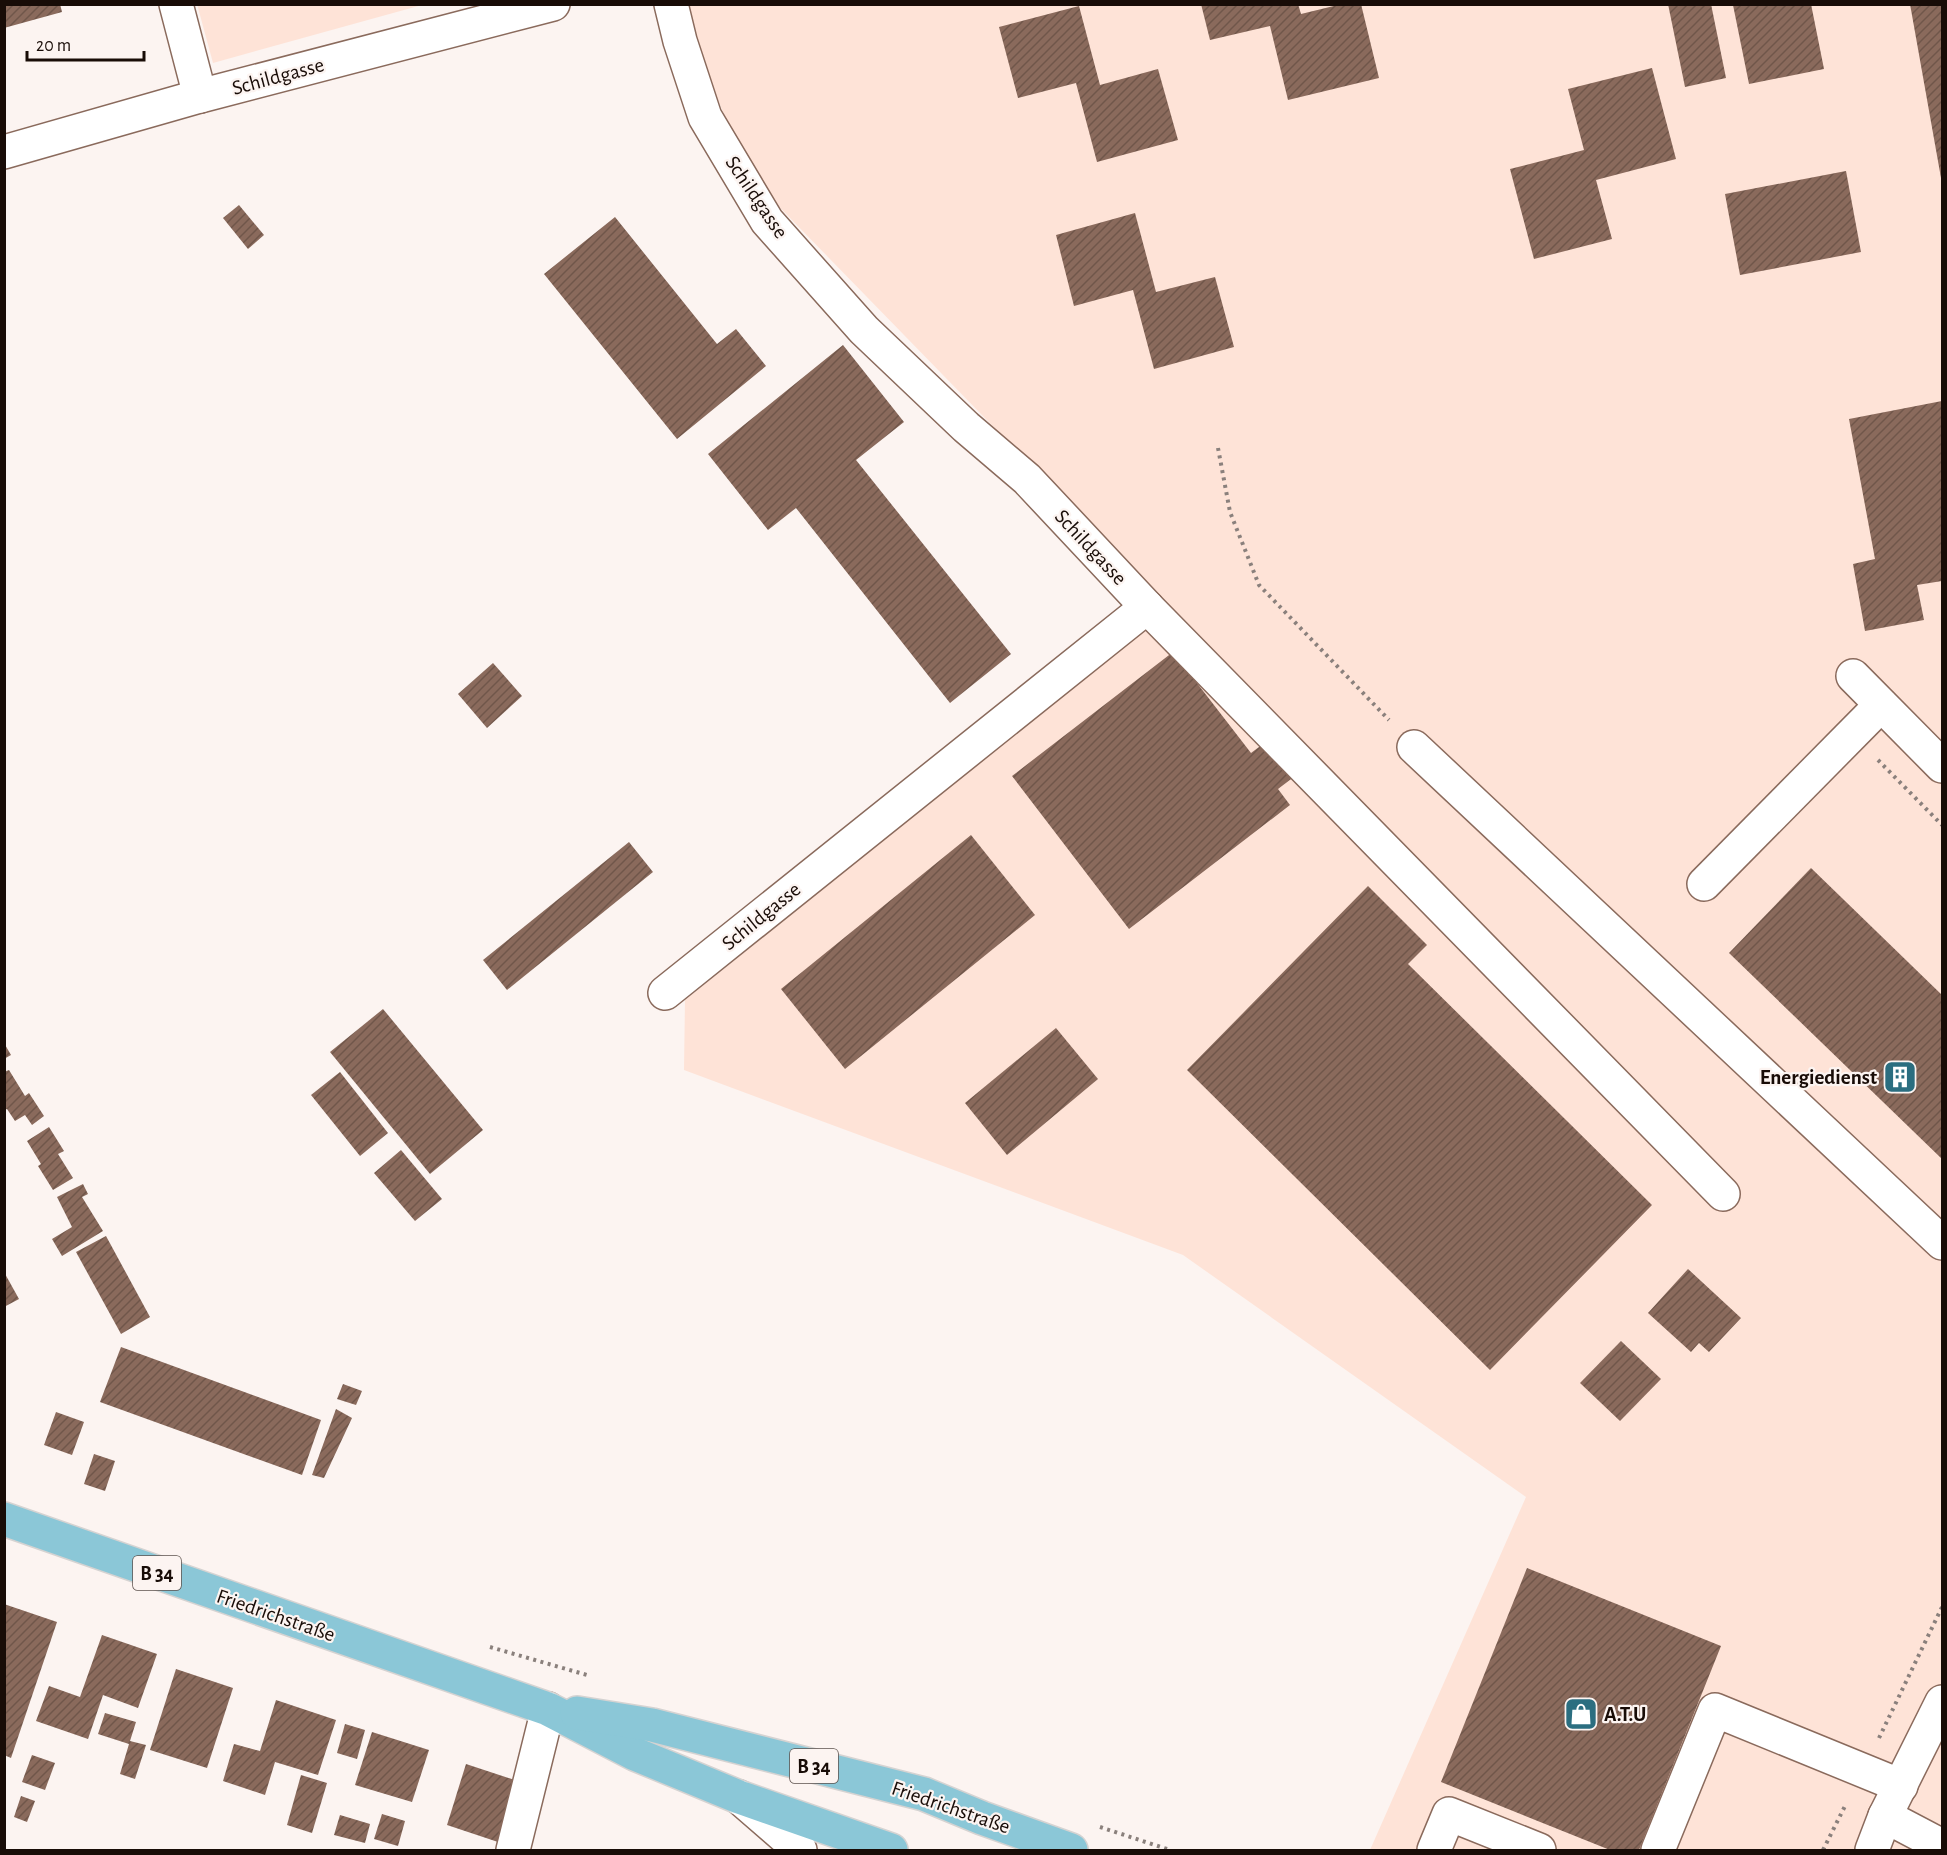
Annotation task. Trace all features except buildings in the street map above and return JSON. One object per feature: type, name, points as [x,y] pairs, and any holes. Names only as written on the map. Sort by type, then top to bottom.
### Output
[{"type":"main road","name":"Friedrichstraße","points":[[4,1519],[548,1709],[635,1754],[739,1797],[891,1851]]},
{"type":"main road","name":"Friedrichstraße","points":[[548,1709],[652,1725],[924,1794],[1071,1851]]},
{"type":"main road","points":[[982,1818],[995,1851]]},
{"type":"street","points":[[176,4],[200,96]]},
{"type":"street","name":"Schildgasse","points":[[4,152],[200,96],[552,4]]},
{"type":"street","name":"Schildgasse","points":[[665,993],[1147,607],[1027,479],[966,427],[864,330],[767,220],[705,117],[680,41],[671,4]]},
{"type":"street","points":[[1147,607],[1723,1194]]},
{"type":"street","points":[[1853,676],[1942,766]]},
{"type":"street","points":[[1704,884],[1881,705]]},
{"type":"street","points":[[1414,747],[1942,1243]]},
{"type":"street","points":[[1872,1851],[1901,1786],[1932,1750],[1942,1702]]},
{"type":"street","points":[[513,1851],[548,1709]]},
{"type":"street","points":[[1658,1851],[1715,1710],[1901,1786]]},
{"type":"street","points":[[739,1797],[800,1851]]},
{"type":"street","points":[[1434,1851],[1449,1814],[1539,1851]]},
{"type":"street","points":[[1886,1816],[1942,1846]]},
{"type":"path","points":[[1218,448],[1230,512],[1259,585],[1414,747]]},
{"type":"path","points":[[1852,734],[1942,825]]},
{"type":"path","points":[[1823,1851],[1942,1607]]},
{"type":"shaded area","points":[[197,4],[422,4],[422,5],[213,63]]},
{"type":"shaded area","points":[[677,5],[1942,5],[1942,1850],[1370,1850],[1526,1497],[1183,1255],[684,1070],[685,1000],[1170,608],[752,179]]},
{"type":"place","name":"Energiedienst","points":[[1900,1077]]},
{"type":"place","name":"A.T.U","points":[[1581,1714]]}]
